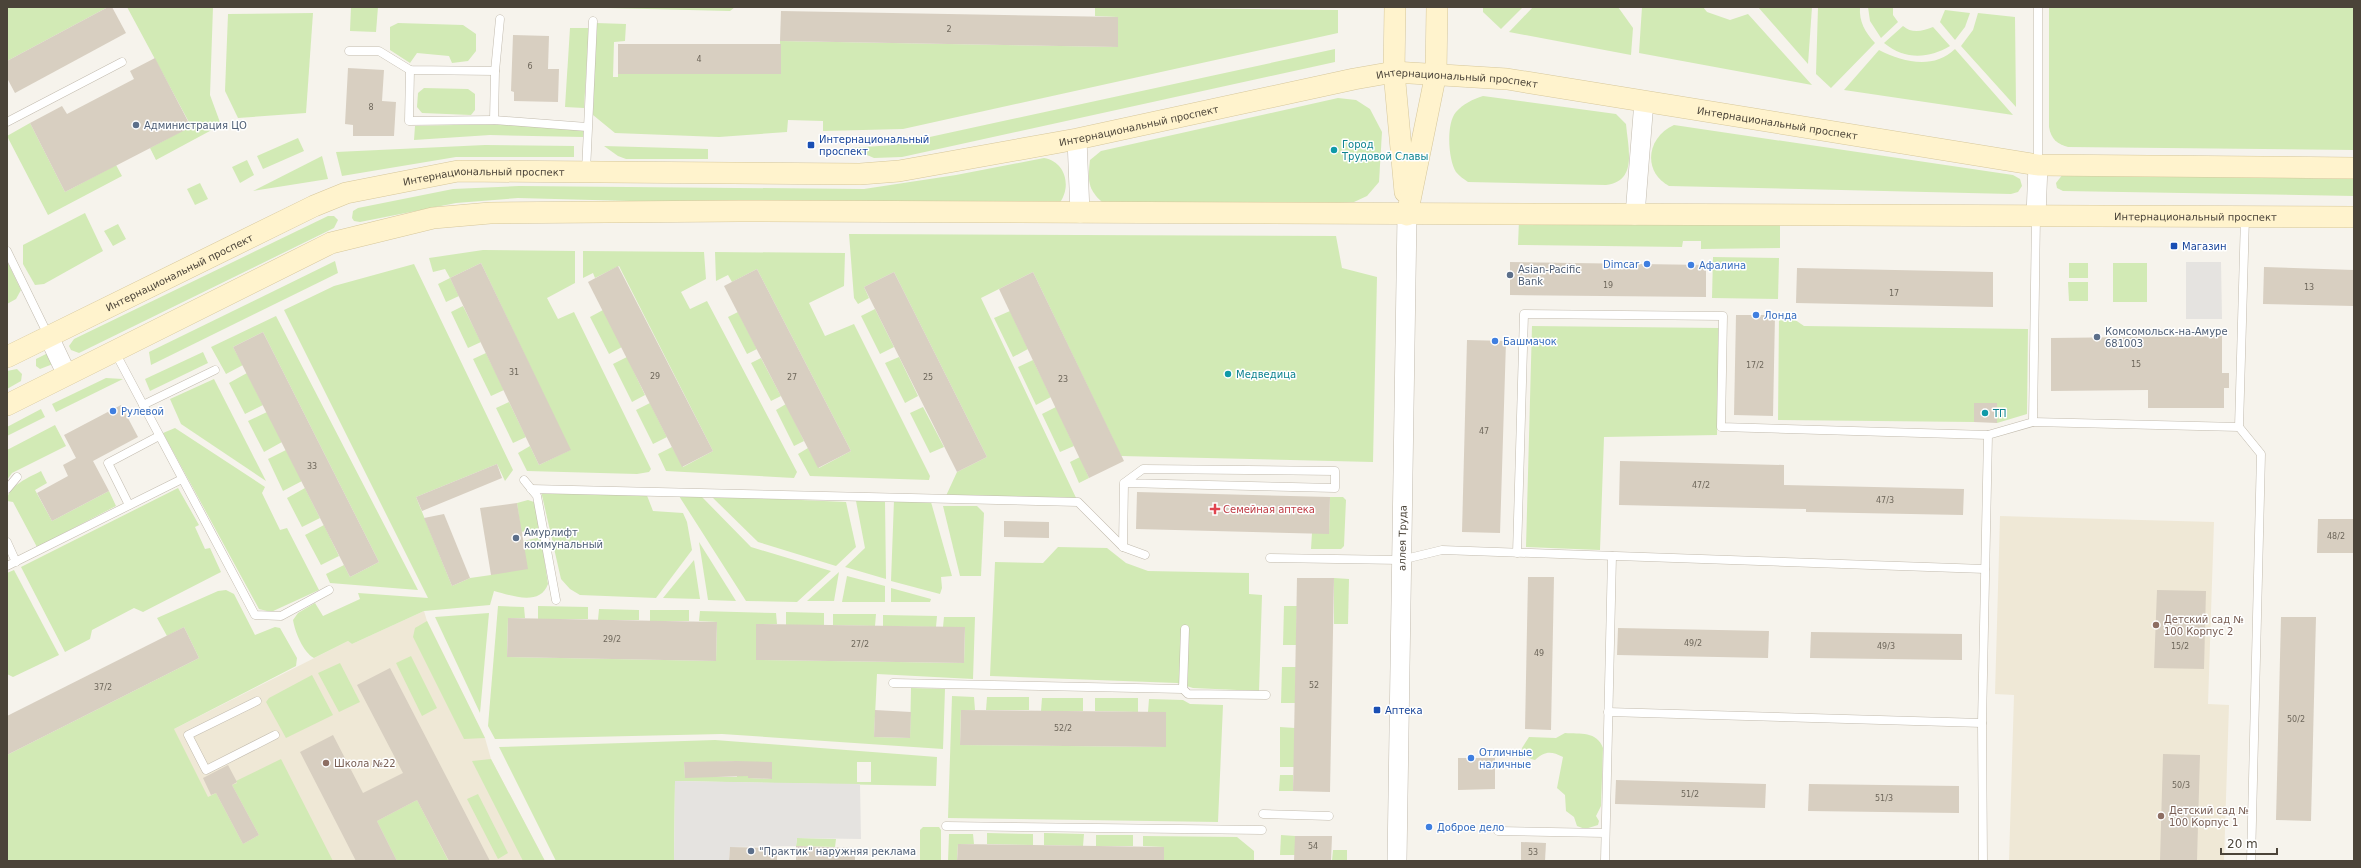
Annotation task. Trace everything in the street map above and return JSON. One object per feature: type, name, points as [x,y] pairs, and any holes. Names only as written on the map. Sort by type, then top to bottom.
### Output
[{"type":"main road","name":"аллея Труда","points":[[1396,7],[1394,72],[1407,215]]},
{"type":"main road","name":"аллея Труда","points":[[1407,215],[1436,73],[1437,7]]},
{"type":"main road","name":"Интернациональный проспект","points":[[7,357],[314,206],[346,193],[458,171],[876,173],[899,171],[1077,139],[1346,80],[1394,72],[1436,73],[1506,79],[2038,165],[2354,168]]},
{"type":"main road","name":"Интернациональный проспект","points":[[7,404],[331,243],[432,218],[521,211],[2354,217]]},
{"type":"street","points":[[1635,215],[1644,101]]},
{"type":"street","points":[[1077,139],[1080,214]]},
{"type":"street","points":[[2036,216],[2038,165]]},
{"type":"street","name":"аллея Труда","points":[[1397,861],[1407,215]]},
{"type":"street","points":[[49,337],[67,375]]},
{"type":"lane","points":[[2038,7],[2038,165]]},
{"type":"lane","points":[[494,120],[495,71],[500,19]]},
{"type":"lane","points":[[586,172],[593,21]]},
{"type":"lane","points":[[349,51],[379,51],[410,70],[495,71]]},
{"type":"lane","points":[[7,122],[122,62]]},
{"type":"lane","points":[[410,70],[409,122],[494,120],[587,126]]},
{"type":"lane","points":[[2033,422],[2036,216]]},
{"type":"lane","points":[[2245,217],[2240,427],[2261,454],[2251,861]]},
{"type":"lane","points":[[7,251],[49,337]]},
{"type":"lane","points":[[1517,553],[1524,314],[1723,316],[1721,427],[1988,435],[2033,422],[2240,427]]},
{"type":"lane","points":[[114,351],[255,615],[281,616],[329,590]]},
{"type":"lane","points":[[143,406],[215,370]]},
{"type":"lane","points":[[1983,861],[1982,723],[1988,435]]},
{"type":"lane","points":[[129,505],[108,463],[159,436]]},
{"type":"lane","points":[[1142,469],[1335,471],[1335,488],[1124,483],[1142,469]]},
{"type":"lane","points":[[7,489],[17,477]]},
{"type":"lane","points":[[7,566],[182,479]]},
{"type":"lane","points":[[524,480],[537,496],[556,600]]},
{"type":"lane","points":[[1123,547],[1124,483]]},
{"type":"lane","points":[[531,489],[1078,502],[1123,547],[1146,555]]},
{"type":"lane","points":[[7,542],[16,562]]},
{"type":"lane","points":[[1270,558],[1401,560],[1442,550],[1985,569]]},
{"type":"lane","points":[[1605,861],[1612,556]]},
{"type":"lane","points":[[1183,689],[1185,629]]},
{"type":"lane","points":[[893,683],[1183,689],[1188,694],[1266,695]]},
{"type":"lane","points":[[257,701],[188,735],[206,770],[275,735]]},
{"type":"lane","points":[[1608,712],[1982,723]]},
{"type":"lane","points":[[1263,814],[1329,816]]},
{"type":"lane","points":[[946,826],[1262,830]]},
{"type":"lane","points":[[1498,831],[1605,833]]},
{"type":"shaded area","points":[[2186,262],[2221,262],[2222,319],[2186,319]]},
{"type":"shaded area","points":[[2000,516],[2214,522],[2208,704],[2229,705],[2224,861],[2009,861],[2014,695],[1995,694]]},
{"type":"shaded area","points":[[424,611],[427,621],[485,738],[491,759],[545,861],[152,861],[174,729],[348,641],[352,644]]},
{"type":"shaded area","points":[[675,781],[860,784],[861,839],[797,838],[796,846],[730,847],[729,861],[674,861]]},
{"type":"green space","points":[[7,7],[108,7],[7,61]]},
{"type":"green space","points":[[127,7],[213,7],[210,95],[221,125],[156,160],[150,148],[191,126]]},
{"type":"green space","points":[[351,7],[378,7],[376,32],[350,31]]},
{"type":"green space","points":[[565,7],[735,7],[730,11]]},
{"type":"green space","points":[[1095,7],[1338,10],[1338,33],[903,129],[823,131],[823,121],[788,120],[787,132],[719,137],[615,133],[593,115],[596,23],[626,24],[625,41],[614,42],[613,77],[618,77],[618,74],[781,74],[780,41],[1118,47],[1118,17],[1095,16]]},
{"type":"green space","points":[[1483,7],[1523,7],[1501,29],[1483,12]]},
{"type":"green space","points":[[1533,7],[1618,7],[1633,28],[1631,55],[1509,32]]},
{"type":"green space","points":[[1642,7],[1703,7],[1707,12],[1730,20],[1748,14],[1812,85],[1639,53]]},
{"type":"green space","points":[[1758,7],[1812,7],[1808,64]]},
{"type":"green space","points":[[1818,7],[1860,7],[1863,26],[1875,43],[1831,88],[1816,74]]},
{"type":"green space","points":[[1868,7],[1893,7],[1893,15],[1898,22],[1881,38],[1870,21]]},
{"type":"green space","points":[[2049,7],[2354,7],[2354,150],[2068,147],[2061,144],[2053,138],[2049,127]]},
{"type":"green space","points":[[1945,10],[1970,13],[1965,27],[1955,40],[1940,22]]},
{"type":"green space","points":[[313,13],[306,113],[238,118],[225,91],[228,14]]},
{"type":"green space","points":[[1978,13],[2015,17],[2016,107],[1961,46],[1973,30]]},
{"type":"green space","points":[[398,23],[463,25],[476,34],[476,51],[468,61],[452,63],[449,56],[417,53],[410,63],[390,50],[390,27]]},
{"type":"green space","points":[[1903,26],[1906,29],[1914,31],[1921,31],[1933,27],[1950,46],[1933,53],[1917,56],[1908,55],[1892,49],[1884,43]]},
{"type":"green space","points":[[570,28],[589,28],[584,108],[565,107]]},
{"type":"green space","points":[[1335,49],[1335,62],[902,157],[874,158],[851,148],[893,145]]},
{"type":"green space","points":[[1955,49],[2013,115],[1844,90],[1879,50],[1898,58],[1918,62],[1928,62],[1946,56]]},
{"type":"green space","points":[[424,88],[468,89],[475,94],[475,110],[471,115],[422,113],[417,107],[418,93]]},
{"type":"green space","points":[[1483,96],[1616,114],[1626,124],[1629,153],[1627,170],[1623,177],[1616,182],[1606,185],[1468,182],[1456,172],[1453,166],[1449,133],[1453,117],[1456,112],[1468,102]]},
{"type":"green space","points":[[1338,98],[1356,100],[1370,109],[1382,132],[1379,182],[1367,196],[1354,202],[1264,208],[1109,208],[1093,192],[1089,182],[1090,160],[1101,151]]},
{"type":"green space","points":[[30,123],[65,192],[116,165],[122,176],[48,215],[7,136]]},
{"type":"green space","points":[[493,124],[584,129],[583,137],[490,135],[414,140],[415,126]]},
{"type":"green space","points":[[1674,125],[2013,175],[2020,179],[2022,186],[2018,192],[2011,194],[1669,186],[1660,180],[1655,172],[1651,154],[1658,137],[1665,130]]},
{"type":"green space","points":[[298,138],[304,151],[263,169],[257,156]]},
{"type":"green space","points":[[485,145],[574,146],[574,157],[456,157],[342,176],[336,152]]},
{"type":"green space","points":[[604,146],[708,149],[708,159],[626,159],[618,156]]},
{"type":"green space","points":[[322,156],[328,179],[253,191]]},
{"type":"green space","points":[[1044,158],[1058,165],[1065,177],[1065,191],[1058,205],[704,203],[518,198],[456,203],[360,222],[354,221],[352,218],[353,211],[358,208],[453,189],[519,186],[864,189],[956,175]]},
{"type":"green space","points":[[247,160],[254,175],[240,183],[232,167]]},
{"type":"green space","points":[[2063,174],[2354,179],[2354,196],[2063,191],[2057,188],[2056,183]]},
{"type":"green space","points":[[200,183],[208,199],[195,205],[187,189]]},
{"type":"green space","points":[[85,213],[103,251],[44,284],[35,285],[23,264],[23,245]]},
{"type":"green space","points":[[328,216],[334,216],[338,220],[334,228],[79,353],[71,350],[69,346],[74,339]]},
{"type":"green space","points":[[1519,220],[1780,220],[1780,248],[1701,249],[1701,241],[1683,241],[1682,247],[1518,245]]},
{"type":"green space","points":[[118,224],[126,239],[113,246],[104,231]]},
{"type":"green space","points":[[849,234],[1336,236],[1342,268],[1377,277],[1373,462],[1121,456],[1033,272],[981,298],[1078,502],[945,498],[957,472],[987,457],[894,272],[864,287],[869,298],[858,304],[854,298]]},
{"type":"green space","points":[[483,250],[575,251],[575,283],[547,298],[558,319],[574,312],[651,469],[649,472],[637,474],[527,471],[518,453],[530,446],[539,465],[570,450],[481,263],[450,278],[445,269],[433,272],[429,258]]},
{"type":"green space","points":[[583,251],[704,252],[706,279],[681,292],[690,309],[707,301],[797,472],[794,478],[666,471],[658,454],[672,447],[683,467],[713,451],[619,266],[595,278],[593,273],[583,278]]},
{"type":"green space","points":[[715,252],[845,253],[844,286],[809,303],[825,336],[854,324],[930,476],[929,480],[810,476],[798,454],[808,448],[819,468],[851,451],[757,269],[732,282],[728,275],[716,281]]},
{"type":"green space","points":[[1713,257],[1779,258],[1778,299],[1712,298]]},
{"type":"green space","points":[[7,261],[21,290],[16,299],[7,304]]},
{"type":"green space","points":[[335,261],[338,273],[151,365],[149,352]]},
{"type":"green space","points":[[2069,263],[2088,263],[2088,278],[2069,278]]},
{"type":"green space","points":[[2113,263],[2147,263],[2147,302],[2113,302]]},
{"type":"green space","points":[[414,264],[513,470],[505,481],[497,464],[416,497],[452,586],[470,578],[491,575],[523,541],[541,537],[548,584],[544,591],[532,597],[516,597],[494,591],[490,605],[424,611],[352,644],[348,641],[314,658],[303,647],[293,620],[298,613],[315,603],[323,616],[360,599],[358,593],[428,598],[284,310],[334,286]]},
{"type":"green space","points":[[450,278],[459,296],[446,302],[438,284]]},
{"type":"green space","points":[[2068,282],[2088,282],[2088,301],[2069,301]]},
{"type":"green space","points":[[463,306],[481,342],[468,348],[451,312]]},
{"type":"green space","points":[[875,309],[894,347],[880,354],[861,316]]},
{"type":"green space","points":[[603,310],[622,347],[609,354],[590,317]]},
{"type":"green space","points":[[1010,311],[1028,349],[1013,357],[994,318]]},
{"type":"green space","points":[[738,312],[757,349],[747,354],[728,317]]},
{"type":"green space","points":[[1779,315],[1788,315],[1804,326],[2028,329],[2027,414],[1997,423],[1997,404],[1975,403],[1974,422],[1778,420]]},
{"type":"green space","points":[[276,316],[418,590],[330,583],[326,574],[344,565],[350,577],[379,562],[263,332],[233,347],[243,365],[226,374],[211,347]]},
{"type":"green space","points":[[1532,326],[1719,328],[1717,435],[1604,437],[1600,550],[1526,547]]},
{"type":"green space","points":[[203,352],[208,363],[150,391],[145,379]]},
{"type":"green space","points":[[48,353],[53,364],[40,369],[36,366],[36,359]]},
{"type":"green space","points":[[486,353],[504,390],[491,396],[473,359]]},
{"type":"green space","points":[[627,357],[645,395],[632,402],[613,364]]},
{"type":"green space","points":[[899,357],[918,396],[905,403],[885,363]]},
{"type":"green space","points":[[761,358],[781,396],[771,401],[751,363]]},
{"type":"green space","points":[[1033,360],[1051,397],[1036,405],[1018,367]]},
{"type":"green space","points":[[17,369],[22,374],[21,381],[7,389],[7,371]]},
{"type":"green space","points":[[247,373],[263,405],[245,414],[229,383]]},
{"type":"green space","points":[[106,378],[123,379],[56,412],[52,404]]},
{"type":"green space","points":[[214,379],[266,481],[181,424],[170,399]]},
{"type":"green space","points":[[509,402],[526,437],[513,443],[496,408]]},
{"type":"green space","points":[[650,403],[667,437],[653,444],[636,410]]},
{"type":"green space","points":[[786,404],[804,441],[794,446],[776,410]]},
{"type":"green space","points":[[923,407],[944,447],[930,453],[910,413]]},
{"type":"green space","points":[[1056,407],[1074,446],[1060,452],[1042,414]]},
{"type":"green space","points":[[41,409],[45,417],[7,436],[7,427]]},
{"type":"green space","points":[[267,412],[282,442],[264,452],[248,421]]},
{"type":"green space","points":[[55,425],[66,446],[12,473],[7,480],[7,450]]},
{"type":"green space","points":[[175,428],[265,487],[262,493],[280,530],[287,528],[319,590],[271,612],[259,609],[163,433]]},
{"type":"green space","points":[[286,450],[302,481],[283,491],[268,459]]},
{"type":"green space","points":[[1080,457],[1089,478],[1079,483],[1070,462]]},
{"type":"green space","points":[[41,471],[47,483],[35,490],[52,521],[109,491],[116,506],[37,547],[13,502],[7,501],[8,496],[15,486]]},
{"type":"green space","points":[[178,488],[199,525],[195,527],[205,549],[210,548],[221,572],[143,612],[134,608],[92,630],[90,639],[65,652],[21,567]]},
{"type":"green space","points":[[305,488],[320,518],[302,527],[287,498]]},
{"type":"green space","points":[[541,491],[646,493],[653,511],[683,513],[687,522],[692,550],[656,598],[580,595],[570,589],[561,579]]},
{"type":"green space","points":[[679,496],[702,497],[751,547],[831,571],[797,602],[746,601]]},
{"type":"green space","points":[[711,496],[846,502],[856,547],[836,566],[758,542]]},
{"type":"green space","points":[[1330,497],[1343,497],[1346,500],[1344,546],[1341,549],[1311,549],[1312,533],[1329,533]]},
{"type":"green space","points":[[528,500],[534,502],[540,528],[521,532],[517,503]]},
{"type":"green space","points":[[894,500],[931,502],[952,576],[941,577],[942,588],[940,594],[891,581]]},
{"type":"green space","points":[[856,501],[885,501],[886,579],[845,567],[865,548]]},
{"type":"green space","points":[[943,506],[977,506],[984,513],[981,576],[960,576]]},
{"type":"green space","points":[[324,525],[339,556],[321,565],[305,535]]},
{"type":"green space","points":[[699,542],[736,601],[708,600]]},
{"type":"green space","points":[[1058,547],[1107,548],[1126,563],[1148,571],[1249,573],[1249,594],[1262,595],[1259,691],[1193,688],[1177,683],[990,676],[995,562],[1043,563]]},
{"type":"green space","points":[[694,560],[700,599],[663,598]]},
{"type":"green space","points":[[14,570],[59,655],[13,677],[7,674],[7,573]]},
{"type":"green space","points":[[839,572],[834,601],[807,601]]},
{"type":"green space","points":[[847,576],[885,586],[885,602],[842,602]]},
{"type":"green space","points":[[1334,578],[1349,579],[1348,624],[1334,624]]},
{"type":"green space","points":[[891,588],[931,599],[930,602],[891,602]]},
{"type":"green space","points":[[226,590],[234,594],[255,635],[275,627],[280,628],[297,658],[296,666],[174,729],[208,797],[216,793],[243,844],[259,835],[232,785],[237,783],[236,781],[281,759],[333,861],[7,861],[7,755],[199,658],[184,627],[167,636],[157,618],[218,591]]},
{"type":"green space","points":[[498,606],[524,607],[525,618],[508,618],[507,657],[716,661],[717,622],[699,621],[700,611],[776,613],[777,624],[756,624],[756,660],[964,663],[965,628],[943,627],[944,617],[975,617],[973,679],[877,674],[874,737],[910,738],[911,688],[945,689],[943,749],[722,734],[495,739],[488,726]]},
{"type":"green space","points":[[538,606],[588,607],[588,619],[538,619]]},
{"type":"green space","points":[[1284,606],[1297,606],[1296,645],[1283,645]]},
{"type":"green space","points":[[599,609],[639,610],[639,620],[598,620]]},
{"type":"green space","points":[[650,610],[689,610],[689,621],[650,621]]},
{"type":"green space","points":[[786,612],[824,613],[824,625],[786,625]]},
{"type":"green space","points":[[489,613],[480,713],[435,617]]},
{"type":"green space","points":[[833,614],[876,614],[875,626],[833,625]]},
{"type":"green space","points":[[883,615],[937,616],[936,627],[883,626]]},
{"type":"green space","points":[[427,621],[485,738],[464,739],[413,637],[415,628]]},
{"type":"green space","points":[[411,656],[437,708],[422,716],[396,663]]},
{"type":"green space","points":[[340,663],[360,702],[339,712],[318,673]]},
{"type":"green space","points":[[1282,667],[1296,667],[1295,703],[1281,703]]},
{"type":"green space","points":[[312,675],[333,715],[286,738],[266,702],[269,698]]},
{"type":"green space","points":[[952,696],[974,697],[975,710],[961,710],[960,745],[1166,747],[1166,712],[1148,712],[1149,699],[1183,700],[1190,704],[1223,705],[1218,822],[948,818]]},
{"type":"green space","points":[[987,697],[1029,697],[1029,710],[986,710]]},
{"type":"green space","points":[[1042,698],[1083,698],[1083,711],[1041,711]]},
{"type":"green space","points":[[1095,698],[1138,698],[1138,712],[1095,711]]},
{"type":"green space","points":[[1280,727],[1295,728],[1294,767],[1280,767]]},
{"type":"green space","points":[[1565,733],[1587,734],[1597,739],[1603,748],[1601,806],[1596,816],[1599,821],[1598,825],[1585,829],[1577,826],[1574,817],[1566,811],[1565,795],[1557,788],[1563,757],[1548,753],[1535,760],[1526,756],[1522,748],[1529,737],[1556,738]]},
{"type":"green space","points":[[715,740],[937,757],[936,786],[675,781],[674,861],[556,861],[499,747]],"holes":[[[736,761],[737,777],[717,777],[717,762]],[[684,762],[703,762],[703,777],[685,777]],[[749,762],[772,762],[772,779],[749,778]],[[857,762],[871,762],[871,782],[857,782]]]},
{"type":"green space","points":[[491,759],[545,861],[523,861],[472,761]]},
{"type":"green space","points":[[1280,775],[1293,775],[1293,791],[1279,791]]},
{"type":"green space","points":[[478,794],[508,853],[498,859],[467,799]]},
{"type":"green space","points":[[417,800],[448,860],[397,861],[377,821]]},
{"type":"green space","points":[[923,827],[939,827],[941,830],[941,861],[920,861],[920,830]]},
{"type":"green space","points":[[987,833],[1033,834],[1033,845],[987,844]]},
{"type":"green space","points":[[1044,833],[1084,834],[1083,846],[1044,845]]},
{"type":"green space","points":[[949,834],[973,834],[974,844],[958,844],[957,861],[948,861]]},
{"type":"green space","points":[[1096,835],[1133,835],[1133,846],[1096,846]]},
{"type":"green space","points":[[1281,835],[1295,836],[1295,855],[1280,855]]},
{"type":"green space","points":[[1143,836],[1237,837],[1254,851],[1254,861],[1164,861],[1164,847],[1143,846]]},
{"type":"green space","points":[[797,838],[836,839],[835,847],[796,846]]},
{"type":"green space","points":[[1333,850],[1347,850],[1347,861],[1332,861]]},
{"type":"building","points":[[108,7],[112,7],[126,33],[15,93],[7,78],[7,61]]},
{"type":"building","points":[[781,11],[1118,17],[1118,47],[780,41]]},
{"type":"building","points":[[513,35],[549,36],[548,69],[559,69],[558,102],[514,101],[514,92],[511,91]]},
{"type":"building","points":[[618,44],[781,44],[781,74],[618,74]]},
{"type":"building","name":"Администрация ЦО","points":[[155,58],[191,127],[65,192],[30,123],[62,106],[67,114],[134,79],[130,71]]},
{"type":"building","points":[[348,68],[384,70],[382,101],[396,102],[394,136],[353,136],[353,125],[345,124]]},
{"type":"building","points":[[1510,262],[1706,265],[1706,297],[1510,295]]},
{"type":"building","points":[[481,263],[571,450],[539,465],[450,278]]},
{"type":"building","points":[[618,266],[713,451],[682,467],[588,282]]},
{"type":"building","points":[[2264,267],[2354,270],[2354,306],[2263,304]]},
{"type":"building","points":[[1797,268],[1993,272],[1993,307],[1796,303]]},
{"type":"building","points":[[757,269],[851,451],[818,468],[724,286]]},
{"type":"building","points":[[894,272],[987,457],[957,472],[864,287]]},
{"type":"building","points":[[1033,272],[1124,461],[1089,478],[999,289]]},
{"type":"building","points":[[1736,315],[1775,315],[1773,416],[1734,415]]},
{"type":"building","points":[[263,332],[379,562],[350,577],[233,347]]},
{"type":"building","points":[[2222,336],[2222,373],[2229,373],[2229,388],[2224,388],[2224,408],[2148,408],[2148,390],[2051,391],[2051,338]]},
{"type":"building","points":[[1467,340],[1506,341],[1500,533],[1462,532]]},
{"type":"building","name":"ТП","points":[[1974,403],[1997,403],[1997,423],[1974,422]]},
{"type":"building","points":[[121,405],[138,437],[93,461],[109,491],[52,521],[37,493],[68,476],[63,465],[76,458],[64,435]]},
{"type":"building","points":[[1620,461],[1784,465],[1784,485],[1964,489],[1963,515],[1806,512],[1806,509],[1619,505]]},
{"type":"building","points":[[497,464],[502,478],[422,511],[416,497]]},
{"type":"building","points":[[1137,492],[1330,497],[1329,534],[1136,529]]},
{"type":"building","points":[[517,503],[528,569],[491,575],[480,508]]},
{"type":"building","points":[[444,514],[470,578],[452,586],[424,518]]},
{"type":"building","points":[[2318,519],[2354,519],[2354,553],[2317,553]]},
{"type":"building","points":[[1004,521],[1049,522],[1049,538],[1004,537]]},
{"type":"building","points":[[1528,577],[1554,577],[1551,730],[1525,729]]},
{"type":"building","points":[[1297,578],[1334,578],[1330,792],[1293,791]]},
{"type":"building","points":[[2157,590],[2206,591],[2204,669],[2154,668]]},
{"type":"building","points":[[2281,617],[2316,617],[2311,821],[2276,820]]},
{"type":"building","points":[[508,618],[717,622],[716,661],[507,657]]},
{"type":"building","points":[[756,624],[965,627],[964,663],[756,660]]},
{"type":"building","points":[[184,627],[199,658],[7,755],[7,716]]},
{"type":"building","points":[[1618,628],[1769,631],[1768,658],[1617,655]]},
{"type":"building","points":[[1811,632],[1962,634],[1962,660],[1810,658]]},
{"type":"building","name":"Школа №22","points":[[390,668],[490,861],[449,861],[417,800],[377,821],[397,861],[356,861],[300,752],[333,735],[363,793],[403,773],[357,685]]},
{"type":"building","points":[[875,710],[911,712],[910,738],[874,737]]},
{"type":"building","points":[[961,710],[1166,712],[1166,747],[960,745]]},
{"type":"building","points":[[2163,754],[2200,755],[2197,861],[2160,861]]},
{"type":"building","points":[[1458,758],[1495,758],[1495,789],[1458,790]]},
{"type":"building","points":[[684,762],[772,762],[772,779],[748,778],[748,776],[685,778]]},
{"type":"building","points":[[228,765],[237,782],[232,785],[259,835],[243,844],[216,793],[211,795],[203,778]]},
{"type":"building","points":[[1616,780],[1766,784],[1765,808],[1615,804]]},
{"type":"building","points":[[1809,784],[1959,786],[1959,813],[1808,811]]},
{"type":"building","points":[[1295,836],[1332,836],[1331,861],[1294,861]]},
{"type":"building","points":[[1521,842],[1546,843],[1545,861],[1521,861]]},
{"type":"building","points":[[958,844],[1164,847],[1164,861],[957,861]]},
{"type":"building","points":[[796,846],[855,848],[855,861],[796,861]]},
{"type":"building","points":[[730,847],[777,848],[777,861],[729,861]]},
{"type":"place","name":"Администрация ЦО","points":[[136,125]]},
{"type":"place","name":"Интернациональный проспект","points":[[811,145]]},
{"type":"place","name":"Город Трудовой Славы","points":[[1334,150]]},
{"type":"place","name":"Магазин","points":[[2174,246]]},
{"type":"place","name":"Dimcar","points":[[1647,264]]},
{"type":"place","name":"Афалина","points":[[1691,265]]},
{"type":"place","name":"Asian-Pacific Bank","points":[[1510,275]]},
{"type":"place","name":"Лонда","points":[[1756,315]]},
{"type":"place","name":"Комсомольск-на-Амуре 681003","points":[[2097,337]]},
{"type":"place","name":"Башмачок","points":[[1495,341]]},
{"type":"place","name":"Медведица","points":[[1228,374]]},
{"type":"place","name":"Рулевой","points":[[113,411]]},
{"type":"place","name":"ТП","points":[[1985,413]]},
{"type":"place","name":"Семейная аптека","points":[[1215,509]]},
{"type":"place","name":"Амурлифт коммунальный","points":[[516,538]]},
{"type":"place","name":"Детский сад № 100 Корпус 2","points":[[2156,625]]},
{"type":"place","name":"Аптека","points":[[1377,710]]},
{"type":"place","name":"Отличные наличные","points":[[1471,758]]},
{"type":"place","name":"Школа №22","points":[[326,763]]},
{"type":"place","name":"Детский сад № 100 Корпус 1","points":[[2161,816]]},
{"type":"place","name":"Доброе дело","points":[[1429,827]]},
{"type":"place","name":"\"Практик\" наружняя реклама","points":[[751,851]]}]
